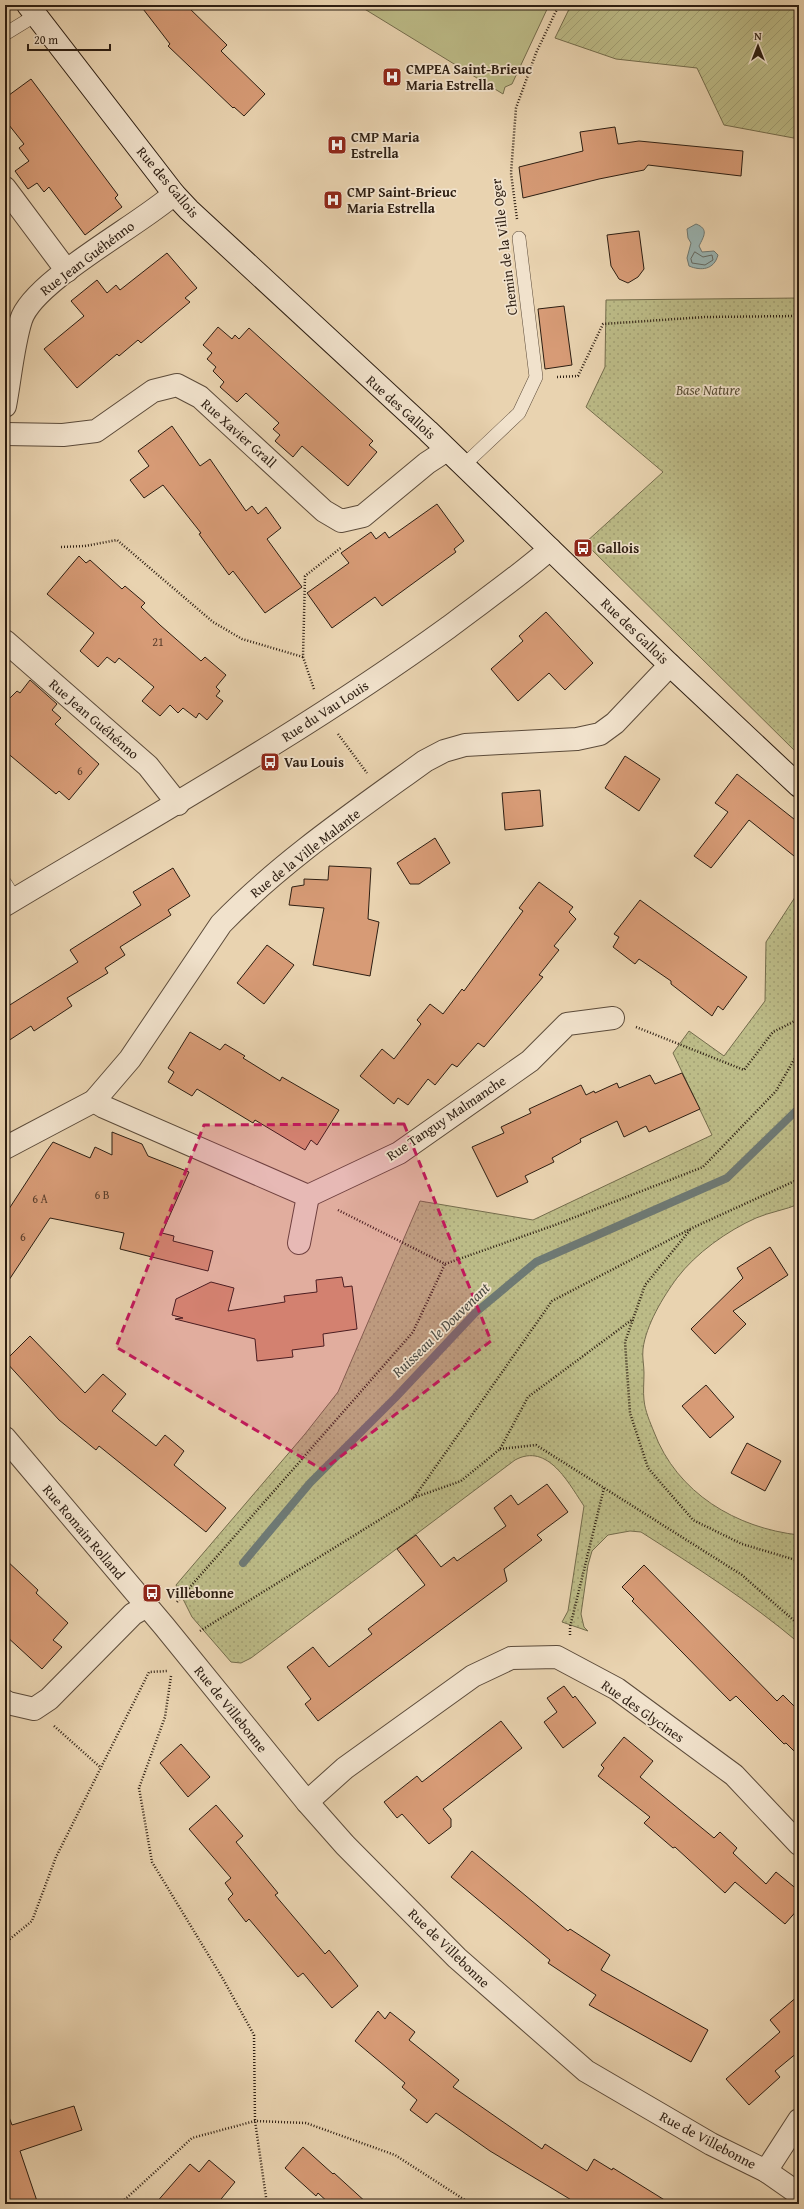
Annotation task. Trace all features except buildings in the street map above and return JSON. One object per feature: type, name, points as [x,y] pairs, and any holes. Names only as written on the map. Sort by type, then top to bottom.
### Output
[{"type":"street","name":"Rue des Gallois","points":[[32,10],[174,194],[464,465],[670,665],[799,786]]},
{"type":"street","points":[[5,188],[66,271]]},
{"type":"street","name":"Rue Jean Guéhénno","points":[[5,406],[21,320],[28,306],[39,293],[66,271],[174,194]]},
{"type":"street","name":"Rue Xavier Grall","points":[[5,434],[63,435],[96,431],[153,391],[177,385],[200,397],[324,511],[341,522]]},
{"type":"street","points":[[341,522],[363,516],[427,463],[447,450]]},
{"type":"street","name":"Rue du Vau Louis","points":[[8,896],[178,804],[323,714],[426,643],[510,582],[550,549]]},
{"type":"street","name":"Rue Jean Guéhénno","points":[[5,640],[148,766],[178,804]]},
{"type":"street","name":"Rue de la Ville Malante","points":[[5,1148],[94,1101],[130,1059],[221,924],[284,867],[382,792],[425,761],[444,751],[465,745],[577,739],[600,734],[615,723],[670,665]]},
{"type":"street","name":"Rue Tanguy Malmanche","points":[[308,1196],[399,1153],[530,1061],[567,1024],[613,1018]]},
{"type":"street","points":[[94,1101],[104,1107],[308,1196],[299,1242]]},
{"type":"street","name":"Rue Romain Rolland","points":[[5,1438],[164,1626]]},
{"type":"street","points":[[5,1701],[34,1709],[49,1699],[133,1614],[147,1606]]},
{"type":"street","name":"Rue de Villebonne","points":[[164,1626],[307,1802],[345,1845],[457,1958],[586,2071],[711,2144],[766,2171],[799,2194]]},
{"type":"street","name":"Rue des Glycines","points":[[307,1802],[345,1768],[473,1676],[511,1658],[557,1657],[617,1689],[734,1775],[799,1844]]},
{"type":"street","points":[[766,2171],[799,2120]]},
{"type":"lane","points":[[5,34],[32,10]]},
{"type":"lane","name":"Chemin de la Ville Oger","points":[[520,238],[536,377]]},
{"type":"lane","points":[[464,465],[520,413],[536,377]]},
{"type":"path","name":"Chemin de la Ville Oger","points":[[520,238],[511,173],[516,108],[536,53],[559,5]]},
{"type":"path","points":[[536,377],[578,376],[603,324],[704,317],[799,316]]},
{"type":"path","points":[[341,522],[345,544],[304,576],[303,657],[323,714],[382,792]]},
{"type":"path","points":[[61,546],[85,546],[117,540],[213,622],[242,639],[303,657]]},
{"type":"path","points":[[613,1018],[744,1070],[774,1032],[799,1019]]},
{"type":"path","points":[[174,1605],[413,1332],[445,1264],[556,1225],[703,1167],[776,1091],[799,1051]]},
{"type":"path","points":[[413,1499],[552,1301],[692,1228],[799,1179]]},
{"type":"path","points":[[308,1196],[445,1264]]},
{"type":"path","points":[[692,1228],[645,1285],[625,1342],[630,1413],[648,1468],[693,1520],[742,1544],[799,1562]]},
{"type":"path","points":[[196,1634],[413,1499],[461,1481],[500,1449],[528,1397],[633,1319]]},
{"type":"path","points":[[500,1449],[536,1445],[742,1575],[799,1626]]},
{"type":"path","points":[[569,1663],[570,1626],[604,1488]]},
{"type":"path","points":[[5,1944],[32,1921],[56,1857],[149,1672],[172,1671],[164,1717],[138,1788],[152,1862],[223,1979],[254,2035],[255,2121],[267,2204]]},
{"type":"path","points":[[34,1709],[101,1768]]},
{"type":"path","points":[[120,2204],[192,2138],[255,2121],[306,2123],[395,2155],[471,2204]]},
{"type":"highlighted area","points":[[404,1124],[491,1341],[323,1470],[116,1347],[204,1125]]},
{"type":"green space","points":[[358,5],[549,5],[512,84],[505,87],[503,94]]},
{"type":"green space","points":[[571,5],[799,5],[799,139],[724,125],[697,68],[616,59],[555,38]]},
{"type":"green space","name":"Base Nature","points":[[799,298],[799,755],[585,543],[663,472],[586,407],[605,367],[606,300]]},
{"type":"green space","points":[[799,891],[799,1204],[761,1216],[745,1223],[723,1236],[693,1260],[677,1278],[651,1321],[645,1340],[643,1355],[644,1397],[647,1412],[664,1454],[678,1473],[693,1490],[712,1504],[732,1515],[753,1525],[799,1535],[799,1643],[761,1613],[702,1571],[641,1532],[630,1531],[608,1535],[592,1551],[588,1565],[581,1614],[584,1627],[588,1631],[562,1622],[568,1611],[584,1506],[572,1487],[556,1468],[538,1456],[527,1456],[515,1460],[251,1658],[241,1663],[231,1662],[192,1617],[176,1585],[305,1434],[338,1392],[420,1201],[533,1220],[712,1135],[673,1053],[689,1031],[724,1056],[765,1001],[766,942]]},
{"type":"water","points":[[696,224],[703,228],[704,231],[704,236],[699,246],[702,252],[714,251],[718,255],[713,264],[702,269],[689,266],[687,258],[691,243],[688,238],[687,229]]},
{"type":"waterway","name":"Ruisseau le Douvenant","points":[[243,1563],[310,1483],[395,1398],[475,1313],[536,1262],[727,1178],[799,1108]]},
{"type":"place","name":"CMPEA Saint-Brieuc Maria Estrella","points":[[392,77]]},
{"type":"place","name":"CMP Maria Estrella","points":[[337,145]]},
{"type":"place","name":"CMP Saint-Brieuc Maria Estrella","points":[[333,200]]},
{"type":"place","name":"Gallois","points":[[583,548]]},
{"type":"place","name":"Vau Louis","points":[[270,762]]},
{"type":"place","name":"Villebonne","points":[[152,1593]]}]
